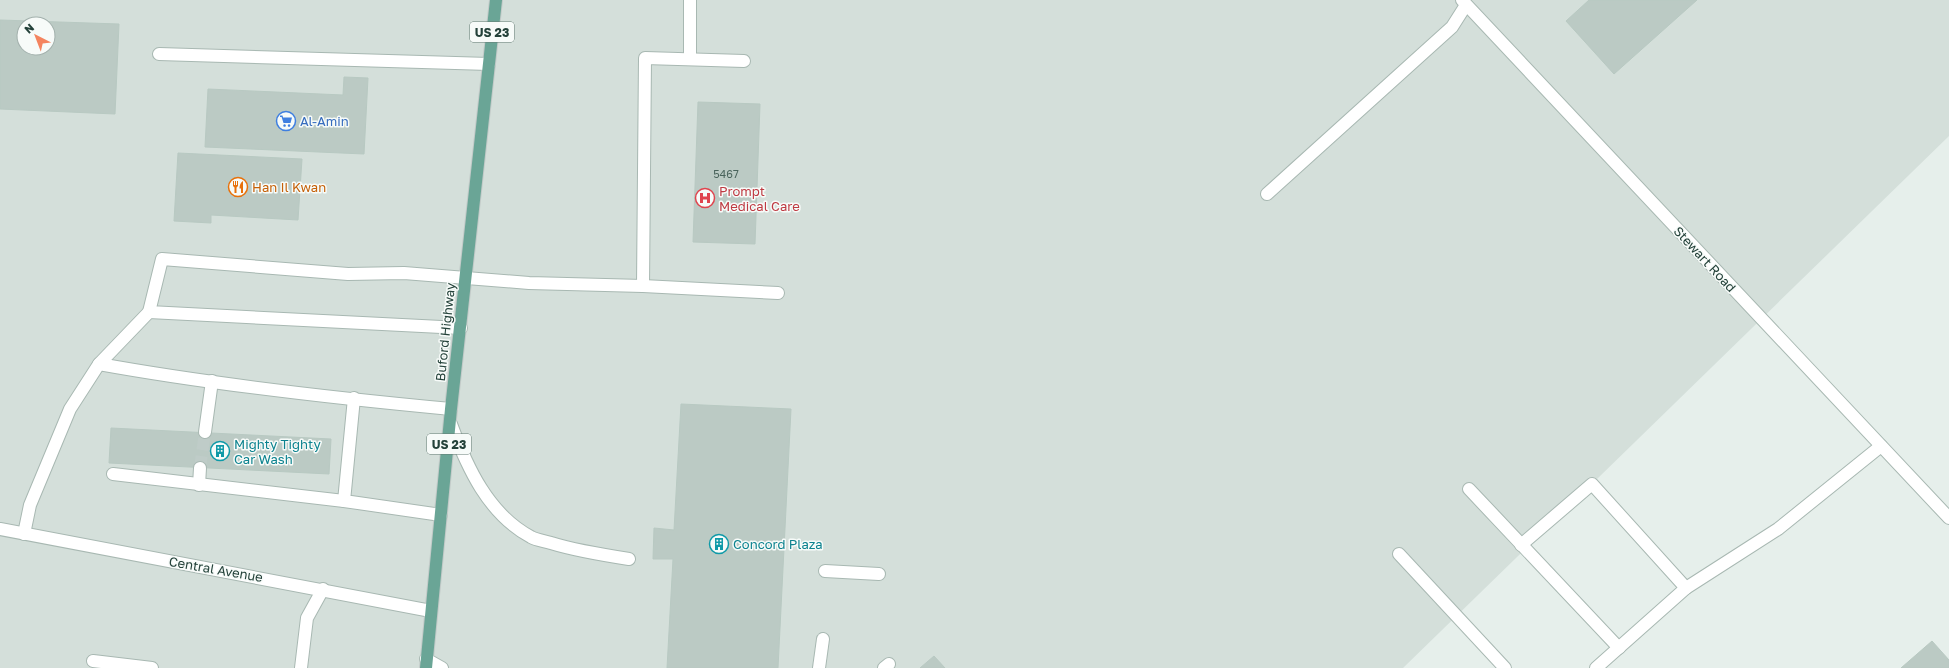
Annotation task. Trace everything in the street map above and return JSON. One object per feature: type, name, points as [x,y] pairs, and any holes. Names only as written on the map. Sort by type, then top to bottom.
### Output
[{"type":"main road","name":"Buford Highway","points":[[426,664],[451,424],[451,409],[496,0]]},
{"type":"street","points":[[690,0],[690,60]]},
{"type":"street","points":[[1267,194],[1452,27],[1464,2]]},
{"type":"street","name":"Stewart Road","points":[[1464,2],[1949,518]]},
{"type":"street","points":[[159,54],[489,64]]},
{"type":"street","points":[[643,286],[645,58],[744,61]]},
{"type":"street","points":[[24,534],[30,505],[70,409],[99,364],[149,312],[162,259],[348,274],[404,273],[529,283],[643,286],[778,293]]},
{"type":"street","points":[[149,312],[461,328]]},
{"type":"street","points":[[99,364],[212,382],[451,409]]},
{"type":"street","points":[[205,432],[212,382]]},
{"type":"street","points":[[344,501],[354,398]]},
{"type":"street","points":[[451,424],[460,450],[487,499],[507,520],[531,537],[573,550],[629,559]]},
{"type":"street","points":[[1596,668],[1686,588],[1778,529],[1881,446]]},
{"type":"street","points":[[199,485],[200,468]]},
{"type":"street","points":[[113,474],[344,501],[441,515]]},
{"type":"street","points":[[1521,545],[1592,484],[1686,588]]},
{"type":"street","points":[[1469,489],[1619,648]]},
{"type":"street","name":"Central Avenue","points":[[0,529],[323,589],[431,611]]},
{"type":"street","points":[[1399,554],[1505,668]]},
{"type":"street","points":[[825,571],[879,574]]},
{"type":"street","points":[[301,668],[307,618],[323,589]]},
{"type":"street","points":[[819,668],[823,639]]},
{"type":"street","points":[[93,661],[152,668]]},
{"type":"street","points":[[426,664],[442,668]]},
{"type":"shaded area","points":[[0,0],[1949,0],[1949,136],[1403,668],[0,668]]},
{"type":"building","points":[[1589,0],[1697,0],[1614,74],[1566,21]]},
{"type":"building","points":[[0,20],[16,21],[16,56],[56,56],[56,22],[119,24],[115,114],[0,109]]},
{"type":"building","name":"Al-Amin","points":[[344,77],[368,78],[364,154],[205,147],[208,89],[343,95]]},
{"type":"building","points":[[698,102],[760,104],[755,244],[693,242]]},
{"type":"building","name":"Han Il Kwan","points":[[178,153],[302,159],[298,220],[211,215],[211,223],[174,221]]},
{"type":"building","name":"Concord Plaza","points":[[681,404],[791,409],[778,668],[667,668],[673,559],[653,559],[654,528],[674,530]]},
{"type":"building","name":"Mighty Tighty Car Wash","points":[[111,428],[331,439],[329,474],[109,463]]},
{"type":"building","points":[[1932,641],[1949,660],[1949,668],[1901,668]]},
{"type":"building","points":[[934,656],[945,668],[920,668]]},
{"type":"tunnel","points":[[200,468],[205,432]]},
{"type":"place","name":"Al-Amin","points":[[286,121]]},
{"type":"place","name":"Han Il Kwan","points":[[238,187]]},
{"type":"place","name":"Prompt Medical Care","points":[[705,198]]},
{"type":"place","name":"Mighty Tighty Car Wash","points":[[220,451]]},
{"type":"place","name":"Concord Plaza","points":[[719,544]]}]
